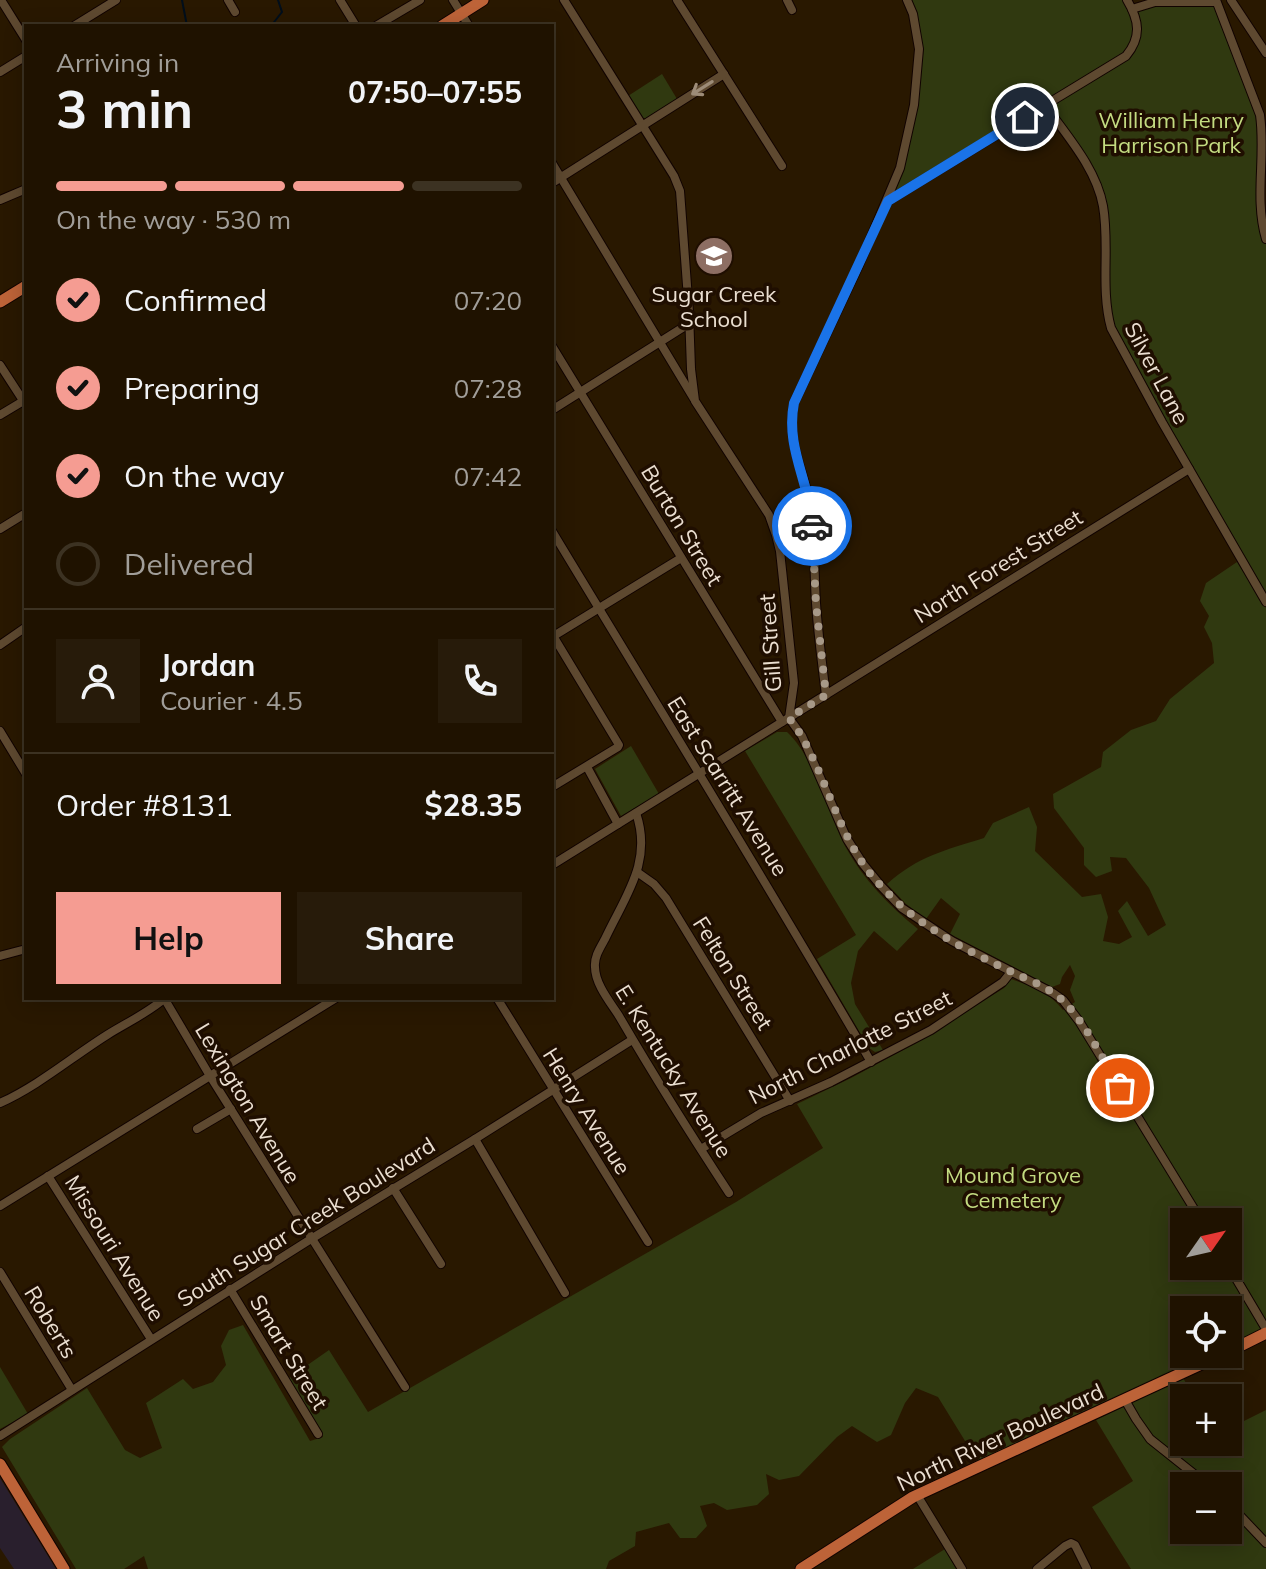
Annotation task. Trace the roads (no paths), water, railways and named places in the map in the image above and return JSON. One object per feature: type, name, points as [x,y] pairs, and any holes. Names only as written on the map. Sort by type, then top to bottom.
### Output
[{"type":"main road","points":[[445,24],[483,0]]},
{"type":"main road","points":[[0,302],[24,287]]},
{"type":"main road","name":"North River Boulevard","points":[[1242,1344],[1266,1331]]},
{"type":"main road","name":"North River Boulevard","points":[[801,1569],[917,1495],[1194,1368]]},
{"type":"main road","points":[[0,1464],[64,1569]]},
{"type":"street","points":[[1,0],[24,37]]},
{"type":"street","points":[[77,24],[116,0]]},
{"type":"street","points":[[228,0],[235,12]]},
{"type":"street","points":[[340,0],[355,24]]},
{"type":"street","points":[[379,24],[420,0]]},
{"type":"street","points":[[453,0],[468,24]]},
{"type":"street","name":"Gill Street","points":[[564,0],[674,176],[680,191],[695,401],[769,515],[776,535],[794,683],[786,720],[802,736],[847,839],[863,864],[902,908],[952,941],[1053,993],[1071,1010],[1193,1208]]},
{"type":"street","points":[[677,0],[782,166]]},
{"type":"street","points":[[787,0],[792,10]]},
{"type":"street","points":[[826,695],[816,604],[812,516],[792,441],[790,420],[794,403],[888,201],[900,168],[917,82],[918,33],[907,0]]},
{"type":"street","points":[[888,201],[1126,56],[1137,28],[1137,19],[1127,0]]},
{"type":"street","points":[[1231,0],[1266,53]]},
{"type":"street","points":[[1132,9],[1155,2],[1216,1],[1231,34],[1264,131],[1261,217],[1266,239]]},
{"type":"street","points":[[0,72],[24,57]]},
{"type":"street","points":[[695,401],[556,180],[724,74]]},
{"type":"street","name":"Silver Lane","points":[[1045,105],[1087,165],[1100,194],[1106,240],[1107,315],[1111,328],[1266,602]]},
{"type":"street","points":[[0,200],[24,190]]},
{"type":"street","points":[[554,409],[690,323]]},
{"type":"street","name":"Burton Street","points":[[554,349],[681,558],[786,720]]},
{"type":"street","points":[[0,365],[24,401]]},
{"type":"street","points":[[0,415],[24,403]]},
{"type":"street","name":"North Forest Street","points":[[786,720],[1189,469]]},
{"type":"street","points":[[0,529],[24,514]]},
{"type":"street","name":"East Scarritt Avenue","points":[[554,534],[776,898],[871,1062]]},
{"type":"street","points":[[554,635],[681,558]]},
{"type":"street","points":[[0,645],[24,628]]},
{"type":"street","points":[[554,639],[618,747],[554,786]]},
{"type":"street","points":[[554,864],[786,720]]},
{"type":"street","points":[[0,731],[24,771]]},
{"type":"street","points":[[587,767],[618,824]]},
{"type":"street","points":[[636,813],[642,839],[637,872]]},
{"type":"street","name":"E. Kentucky Avenue","points":[[637,872],[630,892],[597,954],[597,980],[729,1193]]},
{"type":"street","name":"Felton Street","points":[[637,872],[654,884],[666,898],[790,1101]]},
{"type":"street","points":[[0,956],[24,950]]},
{"type":"street","name":"North Charlotte Street","points":[[701,1149],[761,1113],[871,1062],[931,1030],[1003,982],[1011,972]]},
{"type":"street","points":[[2,1098],[163,1000]]},
{"type":"street","name":"Lexington Avenue","points":[[166,1000],[210,1076],[405,1387]]},
{"type":"street","points":[[1,1202],[333,1000]]},
{"type":"street","name":"Henry Avenue","points":[[498,1000],[648,1242]]},
{"type":"street","name":"South Sugar Creek Boulevard","points":[[0,1436],[230,1289],[632,1040]]},
{"type":"street","points":[[197,1129],[231,1109]]},
{"type":"street","points":[[475,1139],[565,1293]]},
{"type":"street","name":"Missouri Avenue","points":[[48,1176],[151,1339]]},
{"type":"street","points":[[393,1188],[441,1264]]},
{"type":"street","name":"Roberts","points":[[0,1272],[72,1390]]},
{"type":"street","points":[[1237,1280],[1266,1331]]},
{"type":"street","name":"Smart Street","points":[[230,1289],[318,1434]]},
{"type":"street","points":[[1125,1400],[1150,1439],[1191,1472]]},
{"type":"street","points":[[917,1495],[962,1569]]},
{"type":"street","points":[[1242,1518],[1266,1543]]},
{"type":"street","points":[[1037,1569],[1068,1543],[1075,1545],[1087,1569]]},
{"type":"waterway","points":[[182,0],[187,24]]},
{"type":"waterway","points":[[273,24],[282,12],[278,0]]},
{"type":"place","name":"Sugar Creek School","points":[[714,256]]},
{"type":"park label","name":"William Henry Harrison Park","points":[[1171,132]]},
{"type":"park label","name":"Mound Grove Cemetery","points":[[1013,1188]]}]
